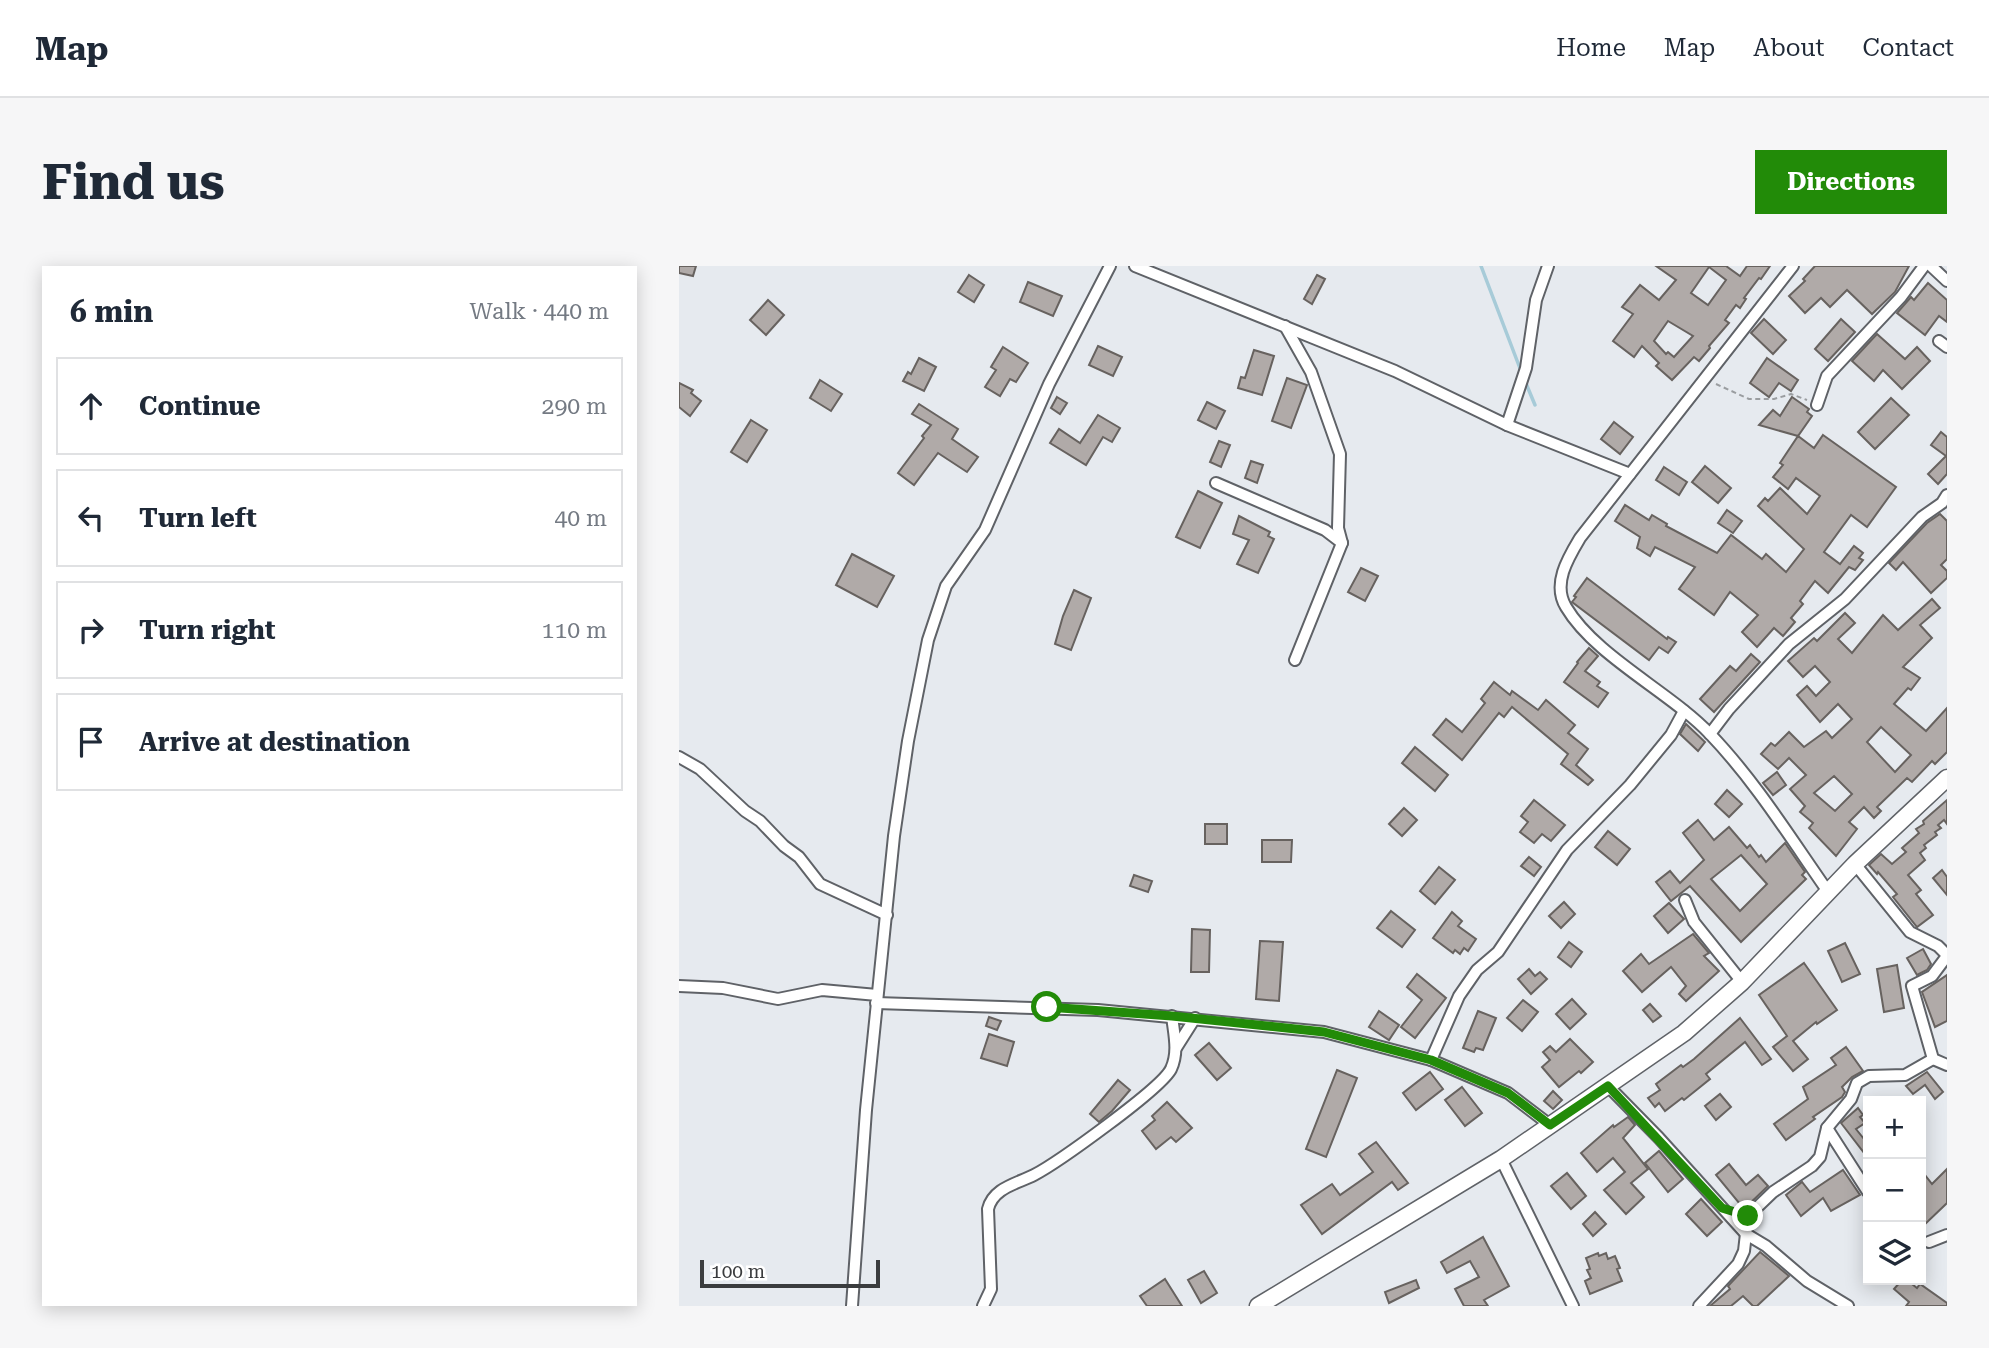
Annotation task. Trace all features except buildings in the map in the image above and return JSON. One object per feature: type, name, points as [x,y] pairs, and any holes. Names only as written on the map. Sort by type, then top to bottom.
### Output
[{"type":"main road","points":[[1258,1306],[1501,1159],[1684,1033],[1742,982],[1856,864],[1947,778]]},
{"type":"street","points":[[852,1306],[856,1227],[894,836],[908,741],[928,640],[946,586],[985,530],[1049,384],[1110,266]]},
{"type":"street","points":[[1135,266],[1395,371],[1507,425],[1630,474]]},
{"type":"street","points":[[1507,425],[1526,368],[1536,300],[1548,266]]},
{"type":"street","points":[[1793,266],[1630,474],[1569,557],[1560,583],[1566,607],[1601,646],[1684,710],[1710,734],[1761,794],[1829,893]]},
{"type":"street","points":[[1818,405],[1827,376],[1902,298],[1924,266]]},
{"type":"street","points":[[1931,266],[1946,278]]},
{"type":"street","points":[[1285,326],[1311,372],[1340,454],[1338,527],[1342,543],[1295,660]]},
{"type":"street","points":[[1216,483],[1325,530],[1342,543]]},
{"type":"street","points":[[1710,734],[1729,709],[1789,644],[1845,599],[1922,517],[1942,503],[1947,495]]},
{"type":"street","points":[[1431,1060],[1459,996],[1471,979],[1498,952],[1567,850],[1630,785],[1671,735],[1684,710]]},
{"type":"street","points":[[679,757],[700,769],[745,811],[760,821],[799,857],[820,884],[887,915]]},
{"type":"street","points":[[1856,864],[1910,932],[1942,943],[1947,956],[1932,976],[1912,986],[1933,1059]]},
{"type":"street","points":[[1685,901],[1694,922],[1742,982]]},
{"type":"street","points":[[679,986],[723,988],[778,999],[822,990],[877,999],[1172,1016],[1324,1032],[1431,1060],[1508,1093],[1550,1125]]},
{"type":"street","points":[[983,1306],[991,1289],[988,1209],[990,1200],[995,1193],[1037,1174],[1165,1078],[1174,1061],[1176,1048],[1172,1016]]},
{"type":"street","points":[[1176,1048],[1195,1018]]},
{"type":"street","points":[[1933,1059],[1947,1065]]},
{"type":"street","points":[[1699,1306],[1738,1264],[1744,1251],[1748,1216],[1773,1192],[1812,1166],[1820,1157],[1827,1128],[1850,1099],[1857,1083],[1869,1076],[1905,1075],[1933,1059]]},
{"type":"street","points":[[1608,1086],[1746,1234],[1766,1246],[1807,1281],[1848,1306]]},
{"type":"street","points":[[1827,1128],[1863,1184]]},
{"type":"street","points":[[1501,1159],[1573,1306]]},
{"type":"street","points":[[1722,1208],[1748,1216]]},
{"type":"street","points":[[1929,1242],[1947,1235]]},
{"type":"path","points":[[1705,379],[1749,399],[1774,399],[1791,394],[1818,405]]},
{"type":"waterway","points":[[1481,266],[1521,371]]},
{"type":"waterway","points":[[1525,381],[1535,405]]},
{"type":"route","points":[[1047,1007],[1172,1016],[1324,1032],[1431,1060],[1508,1093],[1550,1125],[1608,1086],[1722,1208],[1748,1216]]}]
